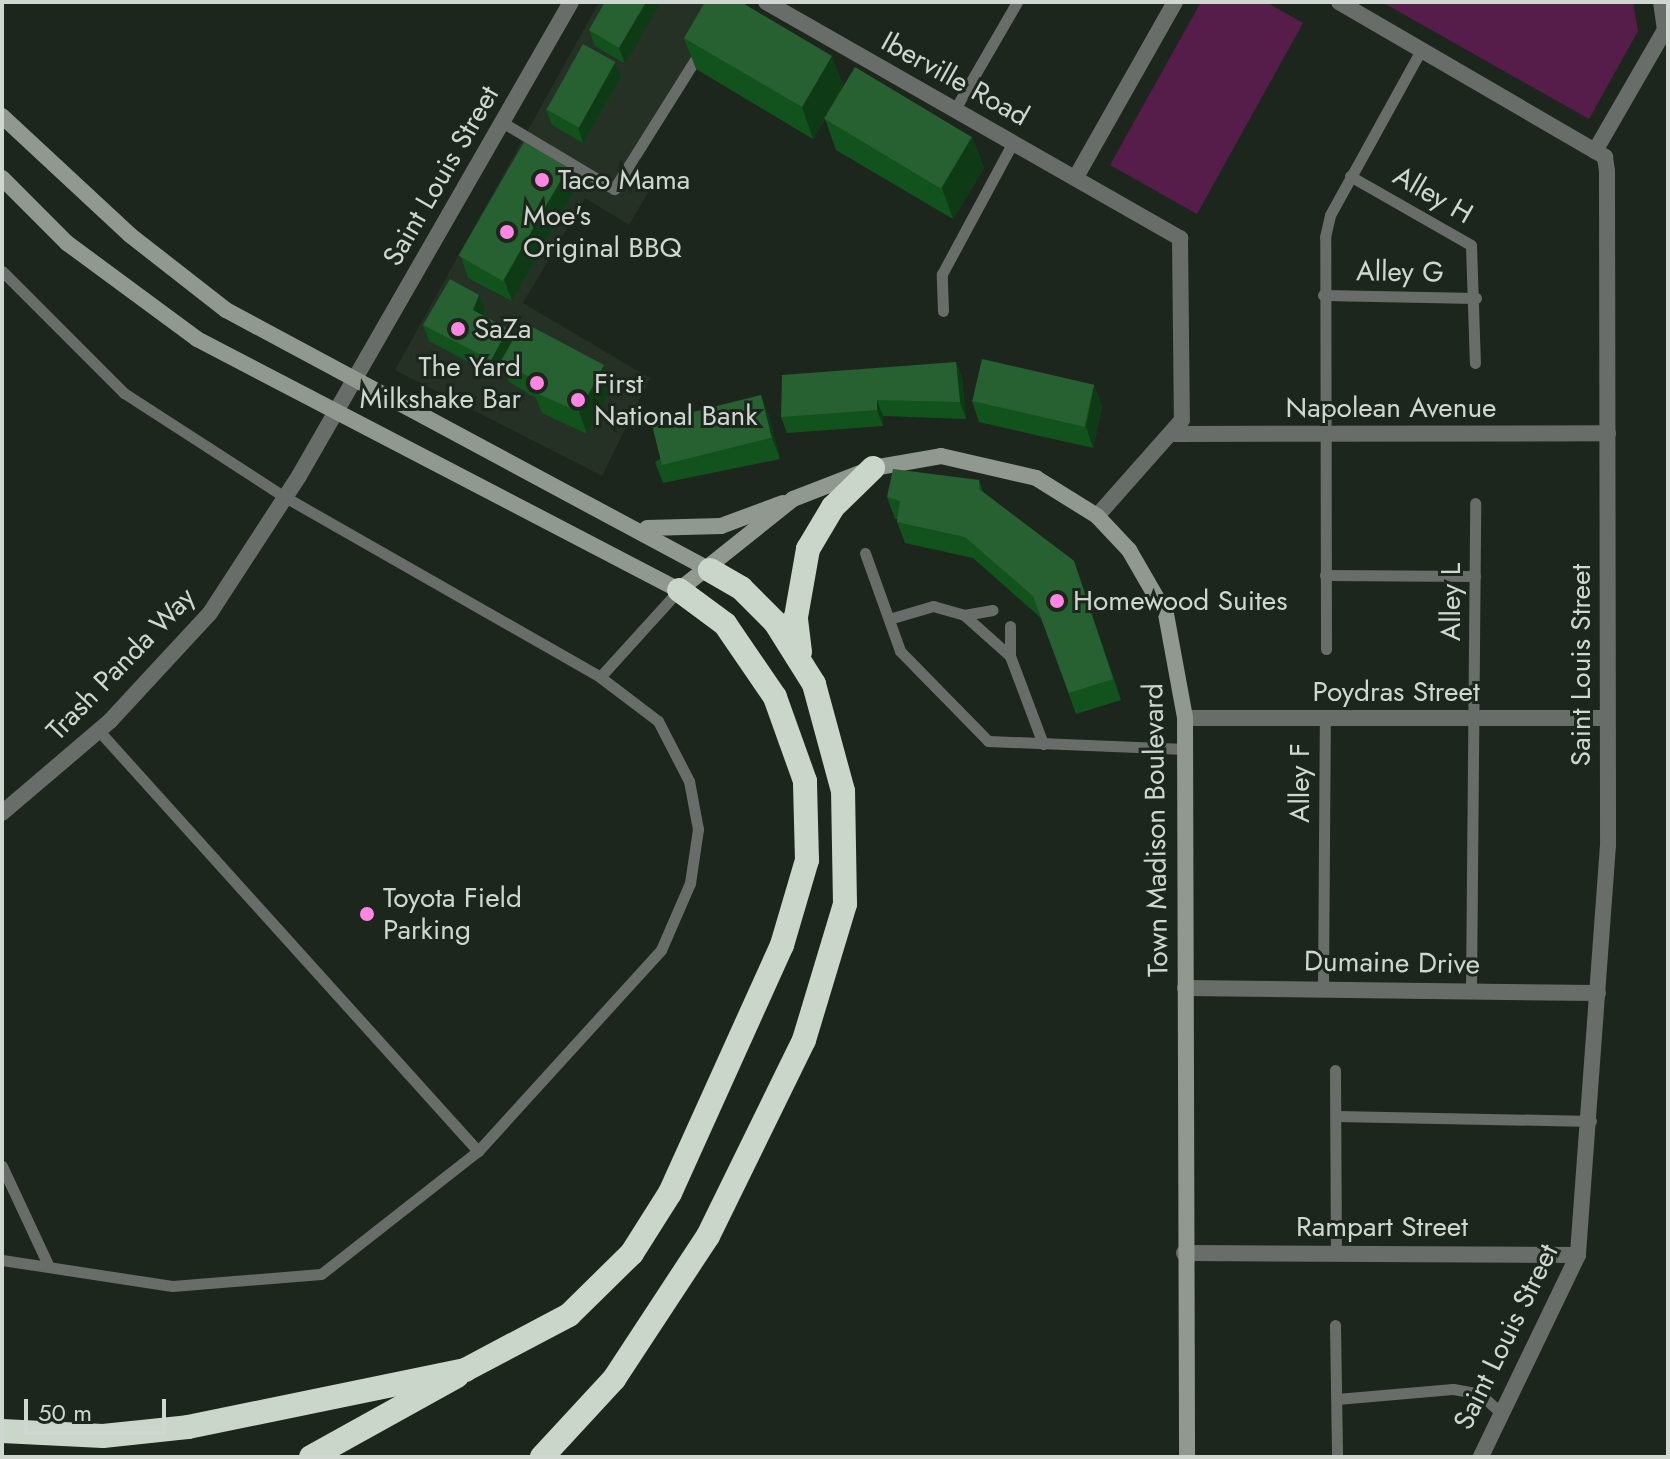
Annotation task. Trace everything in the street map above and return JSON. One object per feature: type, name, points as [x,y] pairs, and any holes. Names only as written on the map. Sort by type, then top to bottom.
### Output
[{"type":"highway","points":[[542,1457],[614,1379],[693,1261],[804,1040],[829,974],[849,849],[832,730],[800,652],[797,603],[808,549],[833,507],[873,468]]},
{"type":"highway","points":[[710,570],[741,588],[800,652]]},
{"type":"highway","points":[[311,1457],[426,1400],[465,1370],[569,1315],[639,1243],[670,1193],[797,909],[808,816],[796,745],[742,646],[679,590]]},
{"type":"highway","points":[[2,1431],[103,1436],[188,1427],[465,1370]]},
{"type":"main road","points":[[2,116],[130,235],[226,310],[641,527],[710,570]]},
{"type":"main road","points":[[2,178],[67,243],[197,339],[679,590]]},
{"type":"main road","name":"Town Madison Boulevard","points":[[679,590],[710,570],[793,499],[873,468],[941,456],[985,462],[1036,478],[1097,516],[1146,574],[1166,614],[1185,718],[1184,1253],[1187,1457]]},
{"type":"main road","points":[[641,527],[721,526],[793,499]]},
{"type":"street","name":"Saint Louis Street","points":[[336,412],[571,2]]},
{"type":"street","name":"Iberville Road","points":[[766,2],[1180,238],[1185,402],[1174,434]]},
{"type":"street","points":[[1076,177],[1175,2]]},
{"type":"street","points":[[1339,2],[1595,151],[1665,30],[1661,2]]},
{"type":"street","name":"Saint Louis Street","points":[[1481,1457],[1498,1410],[1578,1255],[1591,1121],[1607,718],[1607,171],[1595,151]]},
{"type":"street","name":"Trash Panda Way","points":[[2,813],[99,731],[210,613],[336,412]]},
{"type":"street","name":"Napolean Avenue","points":[[1174,434],[1608,433]]},
{"type":"street","points":[[1097,516],[1174,434]]},
{"type":"street","name":"Poydras Street","points":[[1185,718],[1607,718]]},
{"type":"street","name":"Dumaine Drive","points":[[1185,988],[1598,993]]},
{"type":"street","name":"Rampart Street","points":[[1184,1253],[1336,1251],[1578,1255]]},
{"type":"lane","points":[[955,109],[1017,2]]},
{"type":"lane","points":[[502,122],[614,189],[708,39]]},
{"type":"lane","points":[[1326,649],[1323,295],[1330,215],[1421,50]]},
{"type":"lane","points":[[943,311],[942,274],[1013,142]]},
{"type":"lane","name":"Alley H","points":[[1350,176],[1462,233],[1477,266],[1475,363]]},
{"type":"lane","points":[[2,271],[124,393],[285,497],[600,677],[658,721],[689,781],[698,829],[690,883],[661,950],[478,1151],[321,1274],[172,1286],[2,1260]]},
{"type":"lane","name":"Alley G","points":[[1323,295],[1476,298]]},
{"type":"lane","name":"Alley L","points":[[1471,990],[1475,503]]},
{"type":"lane","points":[[865,553],[900,651],[988,741],[1185,749]]},
{"type":"lane","points":[[1325,575],[1475,576]]},
{"type":"lane","points":[[600,677],[679,590]]},
{"type":"lane","points":[[889,619],[933,606],[964,615],[1010,656]]},
{"type":"lane","points":[[964,615],[993,610]]},
{"type":"lane","points":[[1010,626],[1010,656],[1043,744]]},
{"type":"lane","name":"Alley F","points":[[1323,988],[1325,718]]},
{"type":"lane","points":[[99,731],[478,1151]]},
{"type":"lane","points":[[1335,1070],[1336,1251]]},
{"type":"lane","points":[[1336,1116],[1591,1121]]},
{"type":"lane","points":[[2,1166],[49,1267]]},
{"type":"lane","points":[[1335,1325],[1337,1457]]},
{"type":"lane","points":[[1337,1399],[1453,1389],[1480,1394],[1498,1410]]},
{"type":"shaded area","points":[[599,2],[730,3],[635,169],[655,181],[629,225],[585,198],[523,303],[650,378],[602,476],[395,370]]},
{"type":"shaded area","points":[[1201,2],[1266,2],[1303,23],[1197,214],[1110,165]]},
{"type":"shaded area","points":[[1382,2],[1633,2],[1638,31],[1589,119]]},
{"type":"building","points":[[605,2],[646,2],[619,48],[589,30]]},
{"type":"building","points":[[705,2],[741,2],[832,56],[802,107],[684,38]]},
{"type":"building","points":[[583,44],[615,62],[579,128],[547,110]]},
{"type":"building","points":[[855,67],[972,137],[941,188],[824,118]]},
{"type":"building","points":[[524,142],[568,167],[503,281],[459,255]]},
{"type":"building","points":[[450,279],[479,295],[473,310],[508,329],[491,360],[423,325]]},
{"type":"building","points":[[523,322],[604,365],[579,412],[534,392],[538,382],[501,361]]},
{"type":"building","points":[[982,359],[1094,385],[1084,427],[972,401]]},
{"type":"building","points":[[956,362],[960,402],[877,400],[877,410],[781,417],[782,375]]},
{"type":"building","points":[[761,395],[772,438],[662,465],[651,422]]},
{"type":"building","name":"Homewood Suites","points":[[893,469],[979,480],[979,489],[1074,561],[1113,679],[1069,693],[1033,596],[965,537],[897,522],[900,501],[887,497]]},
{"type":"place","name":"Taco Mama","points":[[542,180]]},
{"type":"place","name":"Moe's Original BBQ","points":[[507,232]]},
{"type":"place","name":"SaZa","points":[[458,329]]},
{"type":"place","name":"The Yard Milkshake Bar","points":[[537,383]]},
{"type":"place","name":"First National Bank","points":[[578,400]]},
{"type":"place","name":"Homewood Suites","points":[[1057,601]]},
{"type":"place","name":"Toyota Field Parking","points":[[367,914]]}]
